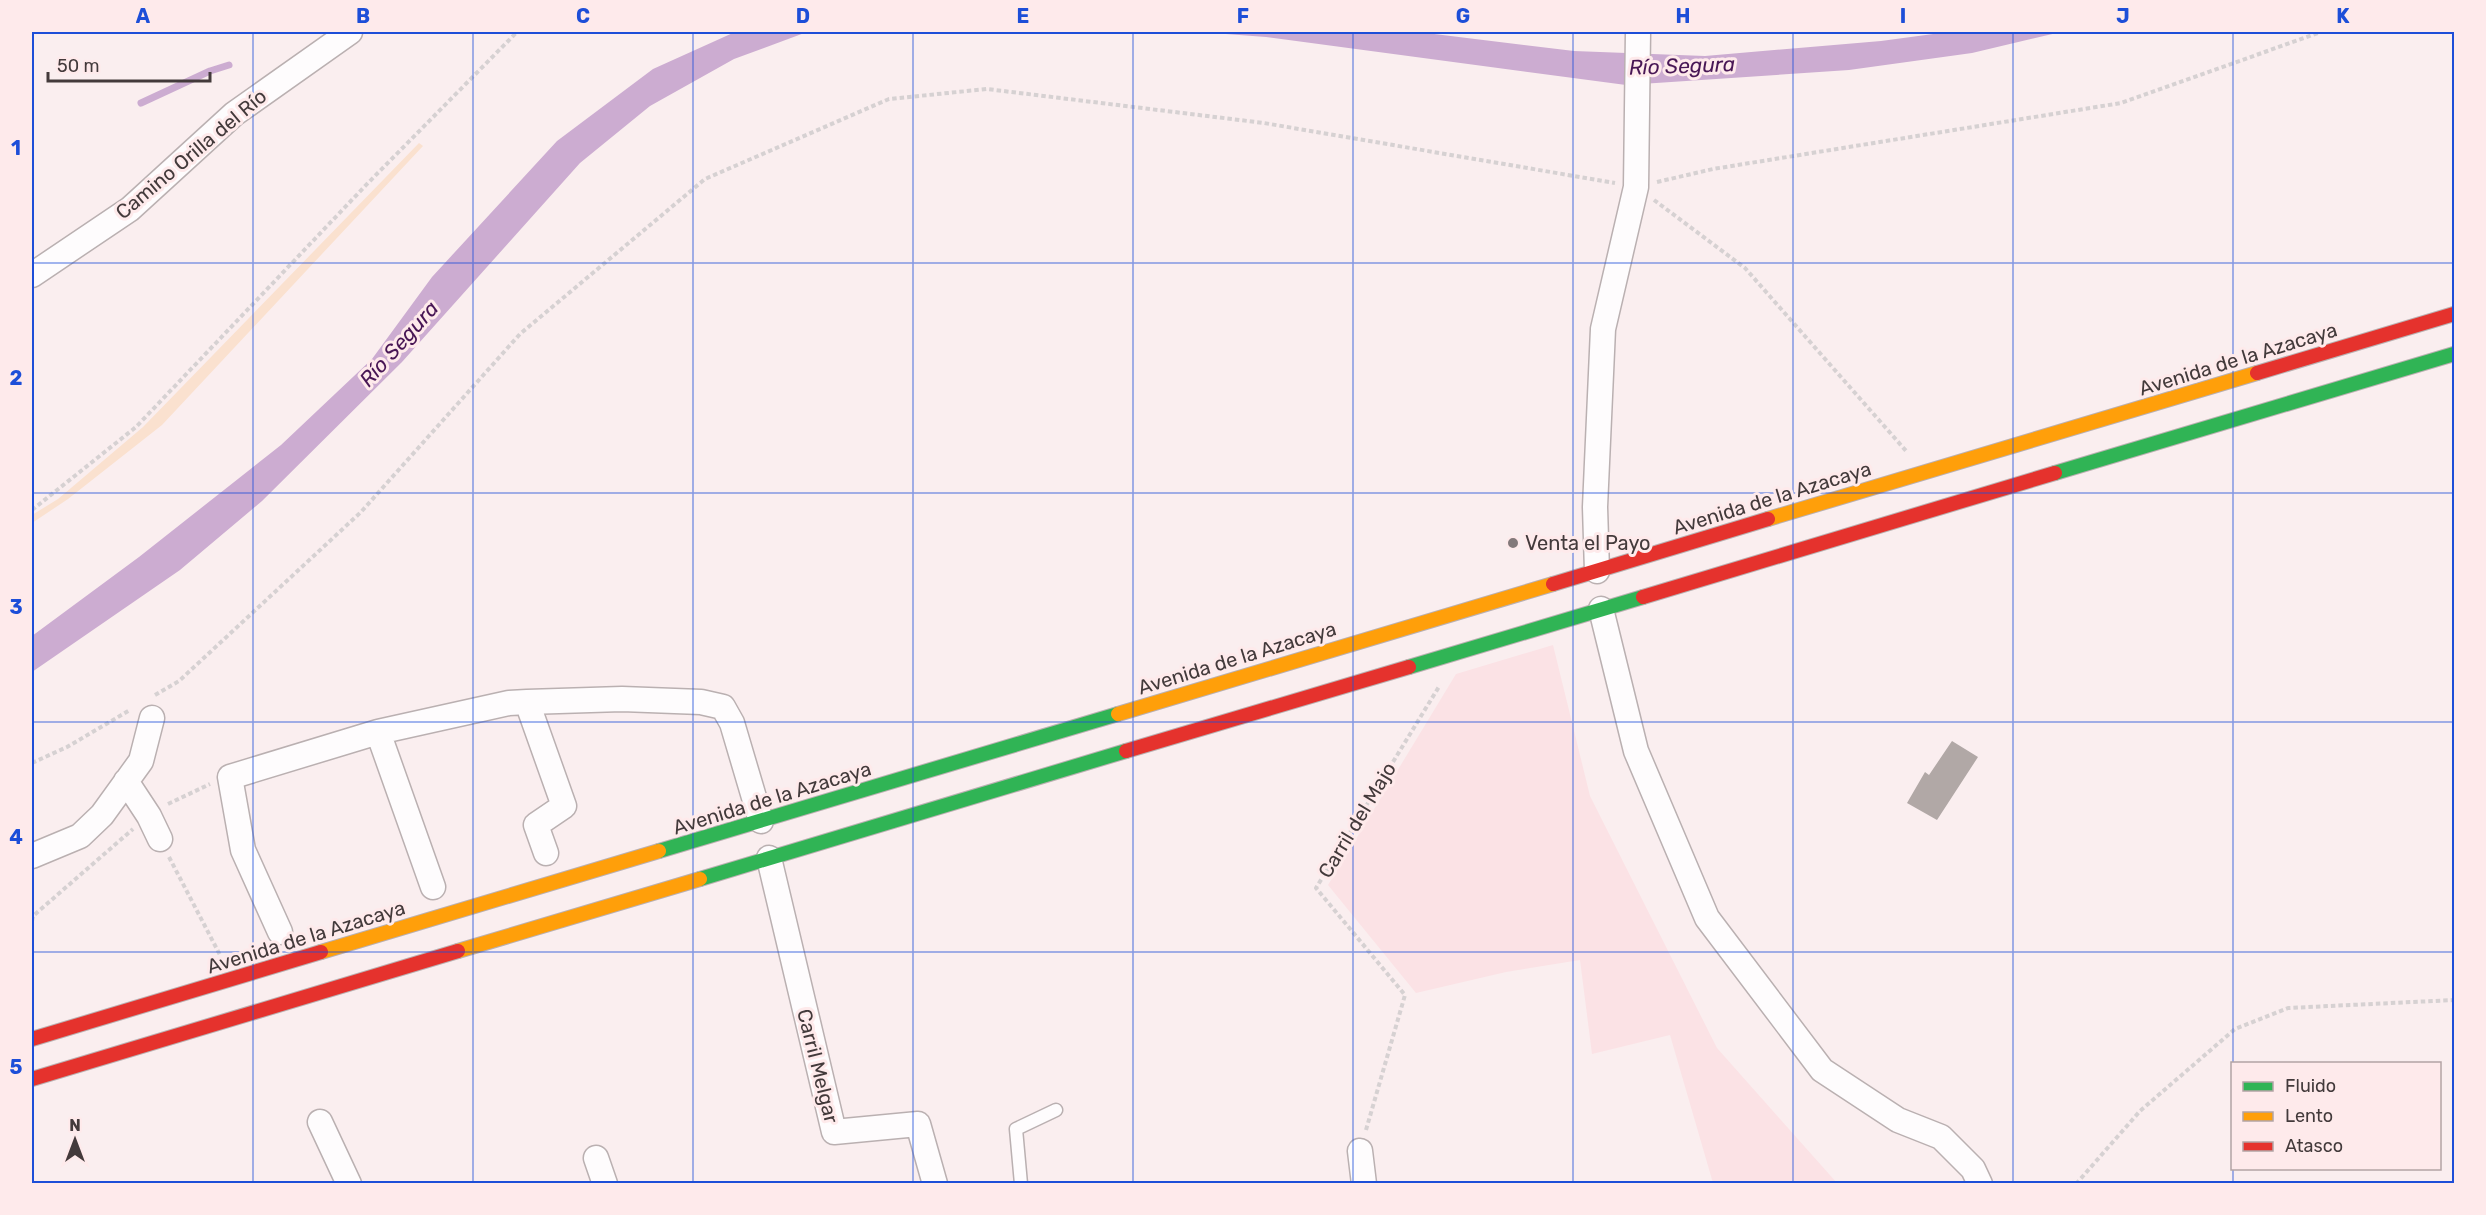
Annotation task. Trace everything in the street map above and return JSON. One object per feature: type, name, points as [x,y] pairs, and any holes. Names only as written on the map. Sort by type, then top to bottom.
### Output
[{"type":"main road","name":"Avenida de la Azacaya","points":[[32,1039],[2454,314]]},
{"type":"main road","points":[[32,1078],[2454,354]]},
{"type":"street","name":"Camino Orilla del Río","points":[[32,275],[130,208],[234,114],[350,32]]},
{"type":"street","points":[[1597,571],[1595,507],[1603,329],[1636,187],[1638,32]]},
{"type":"street","points":[[1601,609],[1636,751],[1707,918],[1822,1070],[1898,1120],[1941,1137],[1973,1169],[1980,1184]]},
{"type":"street","points":[[280,932],[243,850],[230,777],[378,732],[509,703],[622,699],[701,702],[723,707],[732,723],[761,821]]},
{"type":"street","points":[[527,702],[564,806],[536,825],[546,853]]},
{"type":"street","points":[[32,855],[80,836],[102,815],[141,761],[146,707]]},
{"type":"street","points":[[378,732],[433,886]]},
{"type":"street","points":[[126,781],[149,816],[160,839]]},
{"type":"street","name":"Carril Melgar","points":[[769,858],[834,1132],[918,1124],[935,1184]]},
{"type":"street","points":[[320,1122],[349,1184]]},
{"type":"street","points":[[1360,1151],[1364,1184]]},
{"type":"street","points":[[596,1158],[605,1184]]},
{"type":"lane","points":[[1021,1184],[1016,1129],[1056,1110]]},
{"type":"path","points":[[32,510],[136,427],[368,183],[518,32]]},
{"type":"path","points":[[32,763],[146,707],[179,681],[362,512],[520,334],[705,179],[889,99],[987,89],[1264,123],[1636,187],[1713,169],[2121,103],[2321,32]]},
{"type":"path","points":[[1636,187],[1745,268],[1925,473]]},
{"type":"path","name":"Carril del Majo","points":[[1360,1151],[1405,995],[1316,888],[1443,681]]},
{"type":"path","points":[[32,921],[33,916],[149,816],[196,789],[230,777]]},
{"type":"path","points":[[160,839],[232,979]]},
{"type":"path","points":[[2076,1184],[2140,1111],[2235,1029],[2288,1008],[2454,1000]]},
{"type":"shaded area","points":[[419,143],[423,146],[162,425],[68,499],[32,523],[32,515],[58,499],[143,427]]},
{"type":"shaded area","points":[[1553,645],[1590,796],[1717,1048],[1837,1183],[1713,1183],[1670,1035],[1592,1054],[1580,960],[1506,972],[1416,993],[1328,885],[1456,674]]},
{"type":"water","name":"Río Segura","points":[[735,32],[807,32],[734,59],[650,106],[580,163],[402,362],[262,501],[180,570],[32,672],[32,636],[139,557],[281,445],[372,359],[432,277],[557,141],[653,69]]},
{"type":"water","name":"Río Segura","points":[[1199,32],[1418,32],[1574,51],[1705,56],[1881,41],[1948,32],[2061,32],[1972,53],[1849,70],[1626,85],[1266,37]]},
{"type":"building","points":[[1952,741],[1978,757],[1937,820],[1907,803],[1925,772],[1929,775]]},
{"type":"waterway","points":[[141,103],[210,71],[229,65]]},
{"type":"traffic: fast","points":[[2055,473],[2454,354]]},
{"type":"traffic: fast","points":[[1409,667],[1643,597]]},
{"type":"traffic: fast","points":[[659,851],[1118,714]]},
{"type":"traffic: fast","points":[[700,879],[1126,751]]},
{"type":"traffic: slow","points":[[1768,519],[2257,373]]},
{"type":"traffic: slow","points":[[1118,714],[1553,584]]},
{"type":"traffic: slow","points":[[321,952],[659,851]]},
{"type":"traffic: slow","points":[[458,951],[700,879]]},
{"type":"traffic: jam","points":[[2257,373],[2454,314]]},
{"type":"traffic: jam","points":[[1643,597],[2055,473]]},
{"type":"traffic: jam","points":[[1553,584],[1768,519]]},
{"type":"traffic: jam","points":[[1126,751],[1409,667]]},
{"type":"traffic: jam","points":[[32,1079],[458,951]]},
{"type":"traffic: jam","points":[[32,1039],[321,952]]},
{"type":"place","name":"Venta el Payo","points":[[1513,543]]}]
